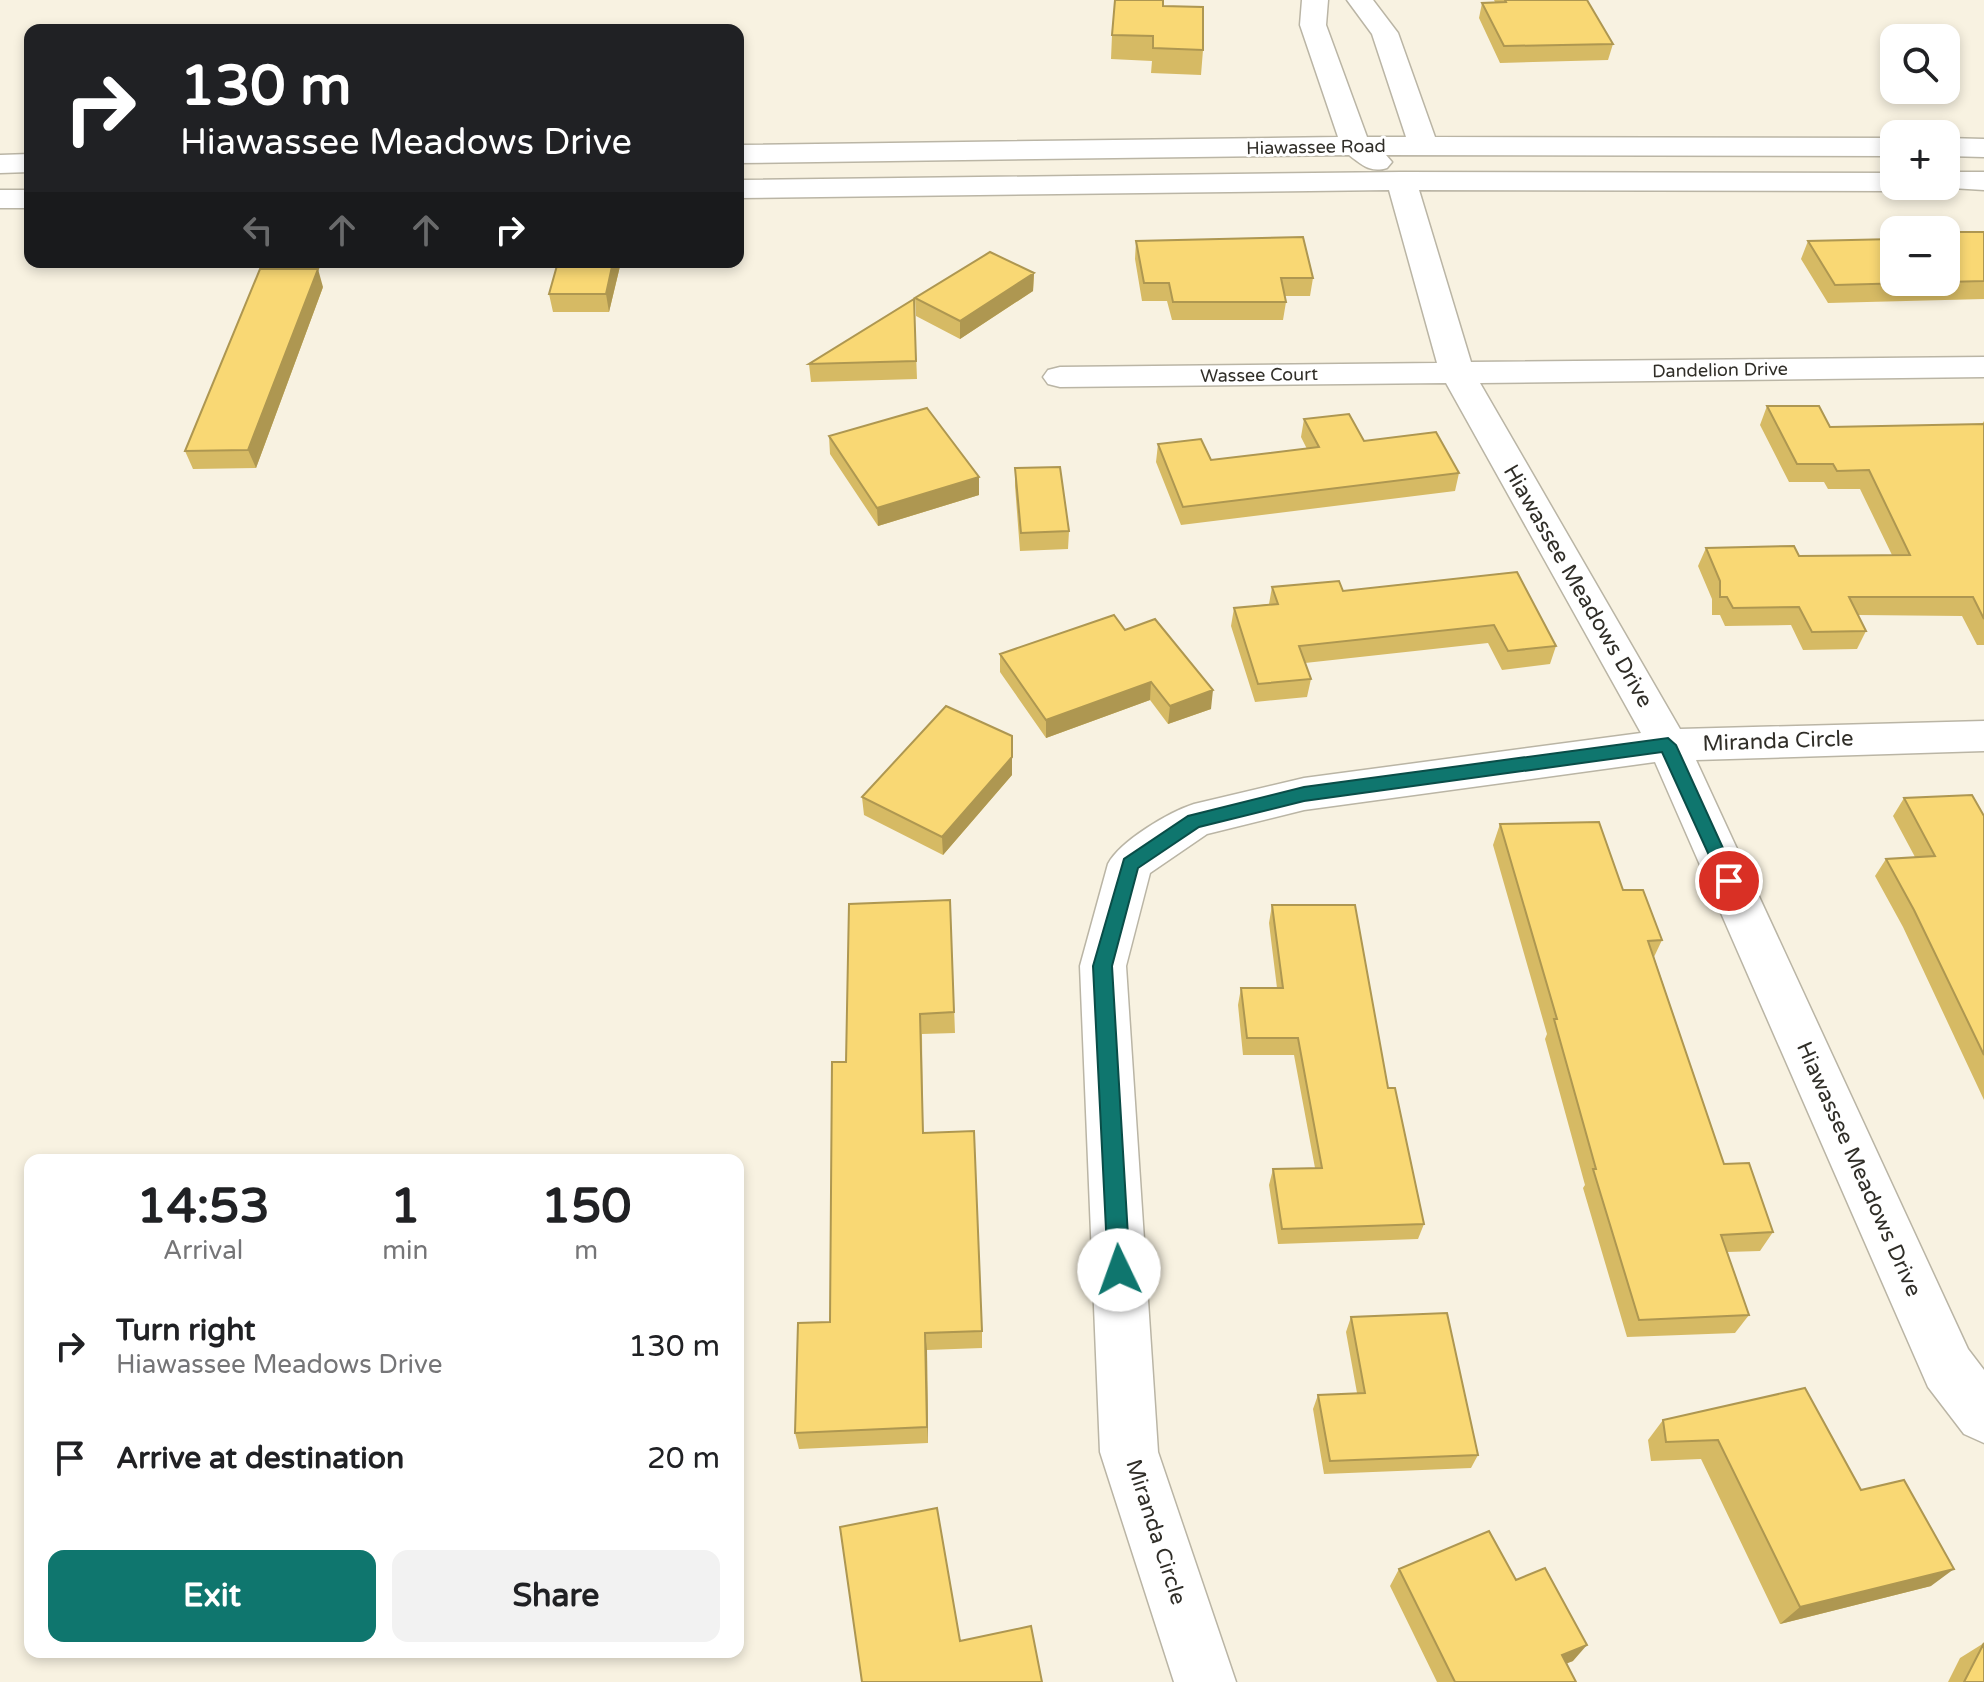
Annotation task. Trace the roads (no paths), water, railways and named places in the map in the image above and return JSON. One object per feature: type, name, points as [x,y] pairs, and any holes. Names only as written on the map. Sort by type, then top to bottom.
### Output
[{"type":"street","points":[[1315,0],[1313,25],[1356,146],[1412,164]]},
{"type":"street","name":"Hiawassee Meadows Drive","points":[[1360,0],[1385,33],[1457,373],[1668,745],[1948,1368],[1984,1415]]},
{"type":"street","name":"Hiawassee Road","points":[[744,154],[1356,146],[1412,164],[1880,181]]},
{"type":"street","name":"Hiawassee Road","points":[[744,189],[1880,147]]},
{"type":"street","points":[[1960,147],[1984,148]]},
{"type":"street","points":[[0,164],[24,163]]},
{"type":"street","points":[[1960,181],[1984,181]]},
{"type":"street","points":[[0,199],[24,199]]},
{"type":"street","name":"Dandelion Drive","points":[[1457,373],[1984,367]]},
{"type":"street","name":"Wassee Court","points":[[1060,377],[1457,373]]},
{"type":"street","name":"Miranda Circle","points":[[1205,1682],[1129,1452],[1103,966],[1130,864],[1194,821],[1304,794],[1668,745],[1984,736]]}]
